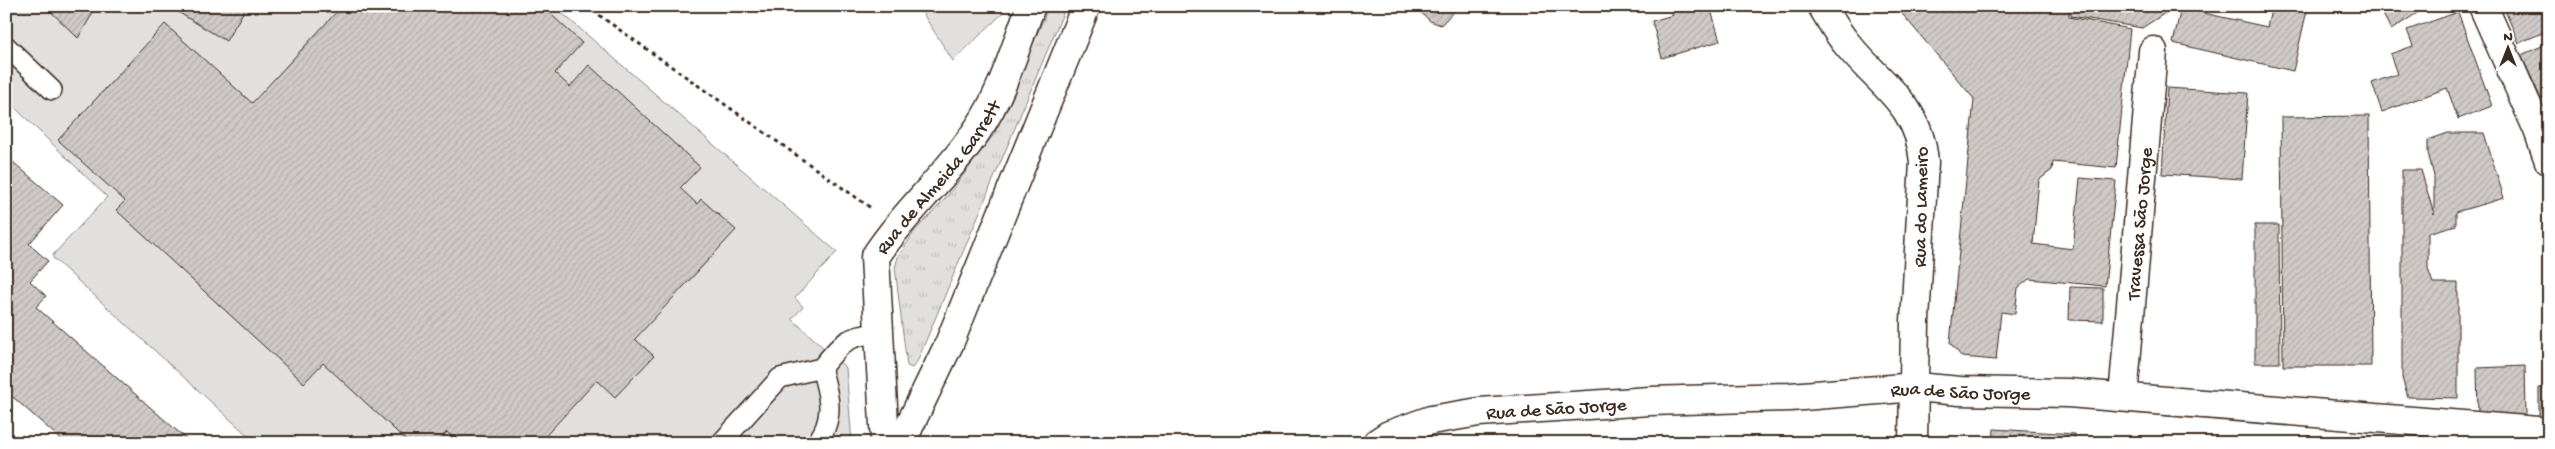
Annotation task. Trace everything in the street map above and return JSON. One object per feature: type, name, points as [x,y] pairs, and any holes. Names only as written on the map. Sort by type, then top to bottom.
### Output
[{"type":"street","name":"Rua de Almeida Garrett","points":[[885,443],[875,257],[892,231],[938,180],[979,129],[998,93],[1031,6]]},
{"type":"street","points":[[900,443],[949,344],[1086,6]]},
{"type":"street","name":"Rua do Lameiro","points":[[1822,6],[1843,40],[1902,104],[1916,125],[1922,142],[1924,162],[1915,321],[1916,387],[1913,443]]},
{"type":"street","points":[[2483,6],[2538,130],[2549,161]]},
{"type":"street","name":"Travessa São Jorge","points":[[2123,397],[2153,51]]},
{"type":"street","name":"Rua de São Jorge","points":[[1377,443],[1389,435],[1430,420],[1479,412],[1650,401],[1790,397],[1916,387],[1960,391],[2068,393],[2549,432]]},
{"type":"lane","points":[[6,46],[52,90]]},
{"type":"lane","points":[[721,443],[780,378],[821,368],[848,339],[857,335],[879,333]]},
{"type":"lane","points":[[816,443],[827,426],[830,413],[829,395],[821,368]]},
{"type":"path","points":[[586,6],[872,209]]},
{"type":"green space","points":[[6,6],[554,6],[837,252],[795,298],[803,307],[792,319],[846,368],[852,443],[256,443],[53,258],[53,255],[107,197],[6,99]]},
{"type":"green space","points":[[918,6],[1000,6],[1002,14],[953,61]]},
{"type":"green space","points":[[1049,6],[1066,6],[917,362],[912,368],[907,366],[895,268],[898,257],[914,232],[945,199],[995,133]]},
{"type":"building","points":[[45,6],[97,6],[78,38]]},
{"type":"building","points":[[168,6],[247,6],[226,41]]},
{"type":"building","points":[[342,6],[542,6],[582,43],[555,73],[570,87],[589,65],[700,167],[680,188],[697,204],[701,199],[736,230],[635,339],[654,356],[615,397],[597,380],[539,443],[458,443],[447,432],[437,443],[409,443],[323,363],[304,383],[116,210],[125,201],[58,140],[165,24],[252,103]]},
{"type":"building","points":[[1414,6],[1459,6],[1441,25],[1430,21]]},
{"type":"building","points":[[1670,6],[1710,6],[1720,41],[1662,58],[1652,21],[1673,15]]},
{"type":"building","points":[[1901,6],[2069,6],[2069,17],[2130,29],[2116,168],[2053,162],[2052,170],[2039,180],[2033,244],[2073,249],[2080,178],[2116,181],[2105,286],[2029,279],[2018,288],[2015,314],[2001,312],[1996,360],[1962,357],[1950,343],[1974,99],[1898,9]]},
{"type":"building","points":[[2071,6],[2176,6],[2142,28],[2071,16]]},
{"type":"building","points":[[2272,6],[2308,6],[2293,71],[2173,43],[2181,8],[2267,27]]},
{"type":"building","points":[[2379,6],[2428,6],[2391,30]]},
{"type":"building","points":[[2503,6],[2545,6],[2549,14],[2549,30],[2519,43]]},
{"type":"building","points":[[2458,12],[2492,106],[2458,119],[2447,88],[2382,112],[2372,83],[2397,74],[2390,54],[2413,46],[2407,30]]},
{"type":"building","points":[[2549,43],[2549,95],[2541,99],[2521,55]]},
{"type":"building","points":[[2167,88],[2248,93],[2242,179],[2162,174]]},
{"type":"building","points":[[2369,116],[2371,366],[2283,366],[2281,117]]},
{"type":"building","points":[[2448,133],[2484,133],[2504,198],[2456,212],[2456,225],[2428,233],[2428,269],[2433,283],[2458,283],[2458,398],[2408,397],[2402,378],[2402,170],[2421,170],[2434,214],[2434,176],[2428,153],[2428,140]]},
{"type":"building","points":[[6,156],[63,205],[29,244],[48,261],[30,281],[46,296],[36,307],[191,443],[65,443],[6,391]]},
{"type":"building","points":[[2255,225],[2279,225],[2280,363],[2255,363]]},
{"type":"building","points":[[2070,287],[2103,288],[2103,321],[2069,320]]},
{"type":"building","points":[[2525,366],[2526,415],[2478,416],[2477,368]]},
{"type":"building","points":[[2539,388],[2549,388],[2549,422],[2539,423]]},
{"type":"building","points":[[2427,425],[2464,426],[2464,443],[2426,443]]},
{"type":"building","points":[[1994,429],[2075,434],[2074,443],[1993,443]]}]
